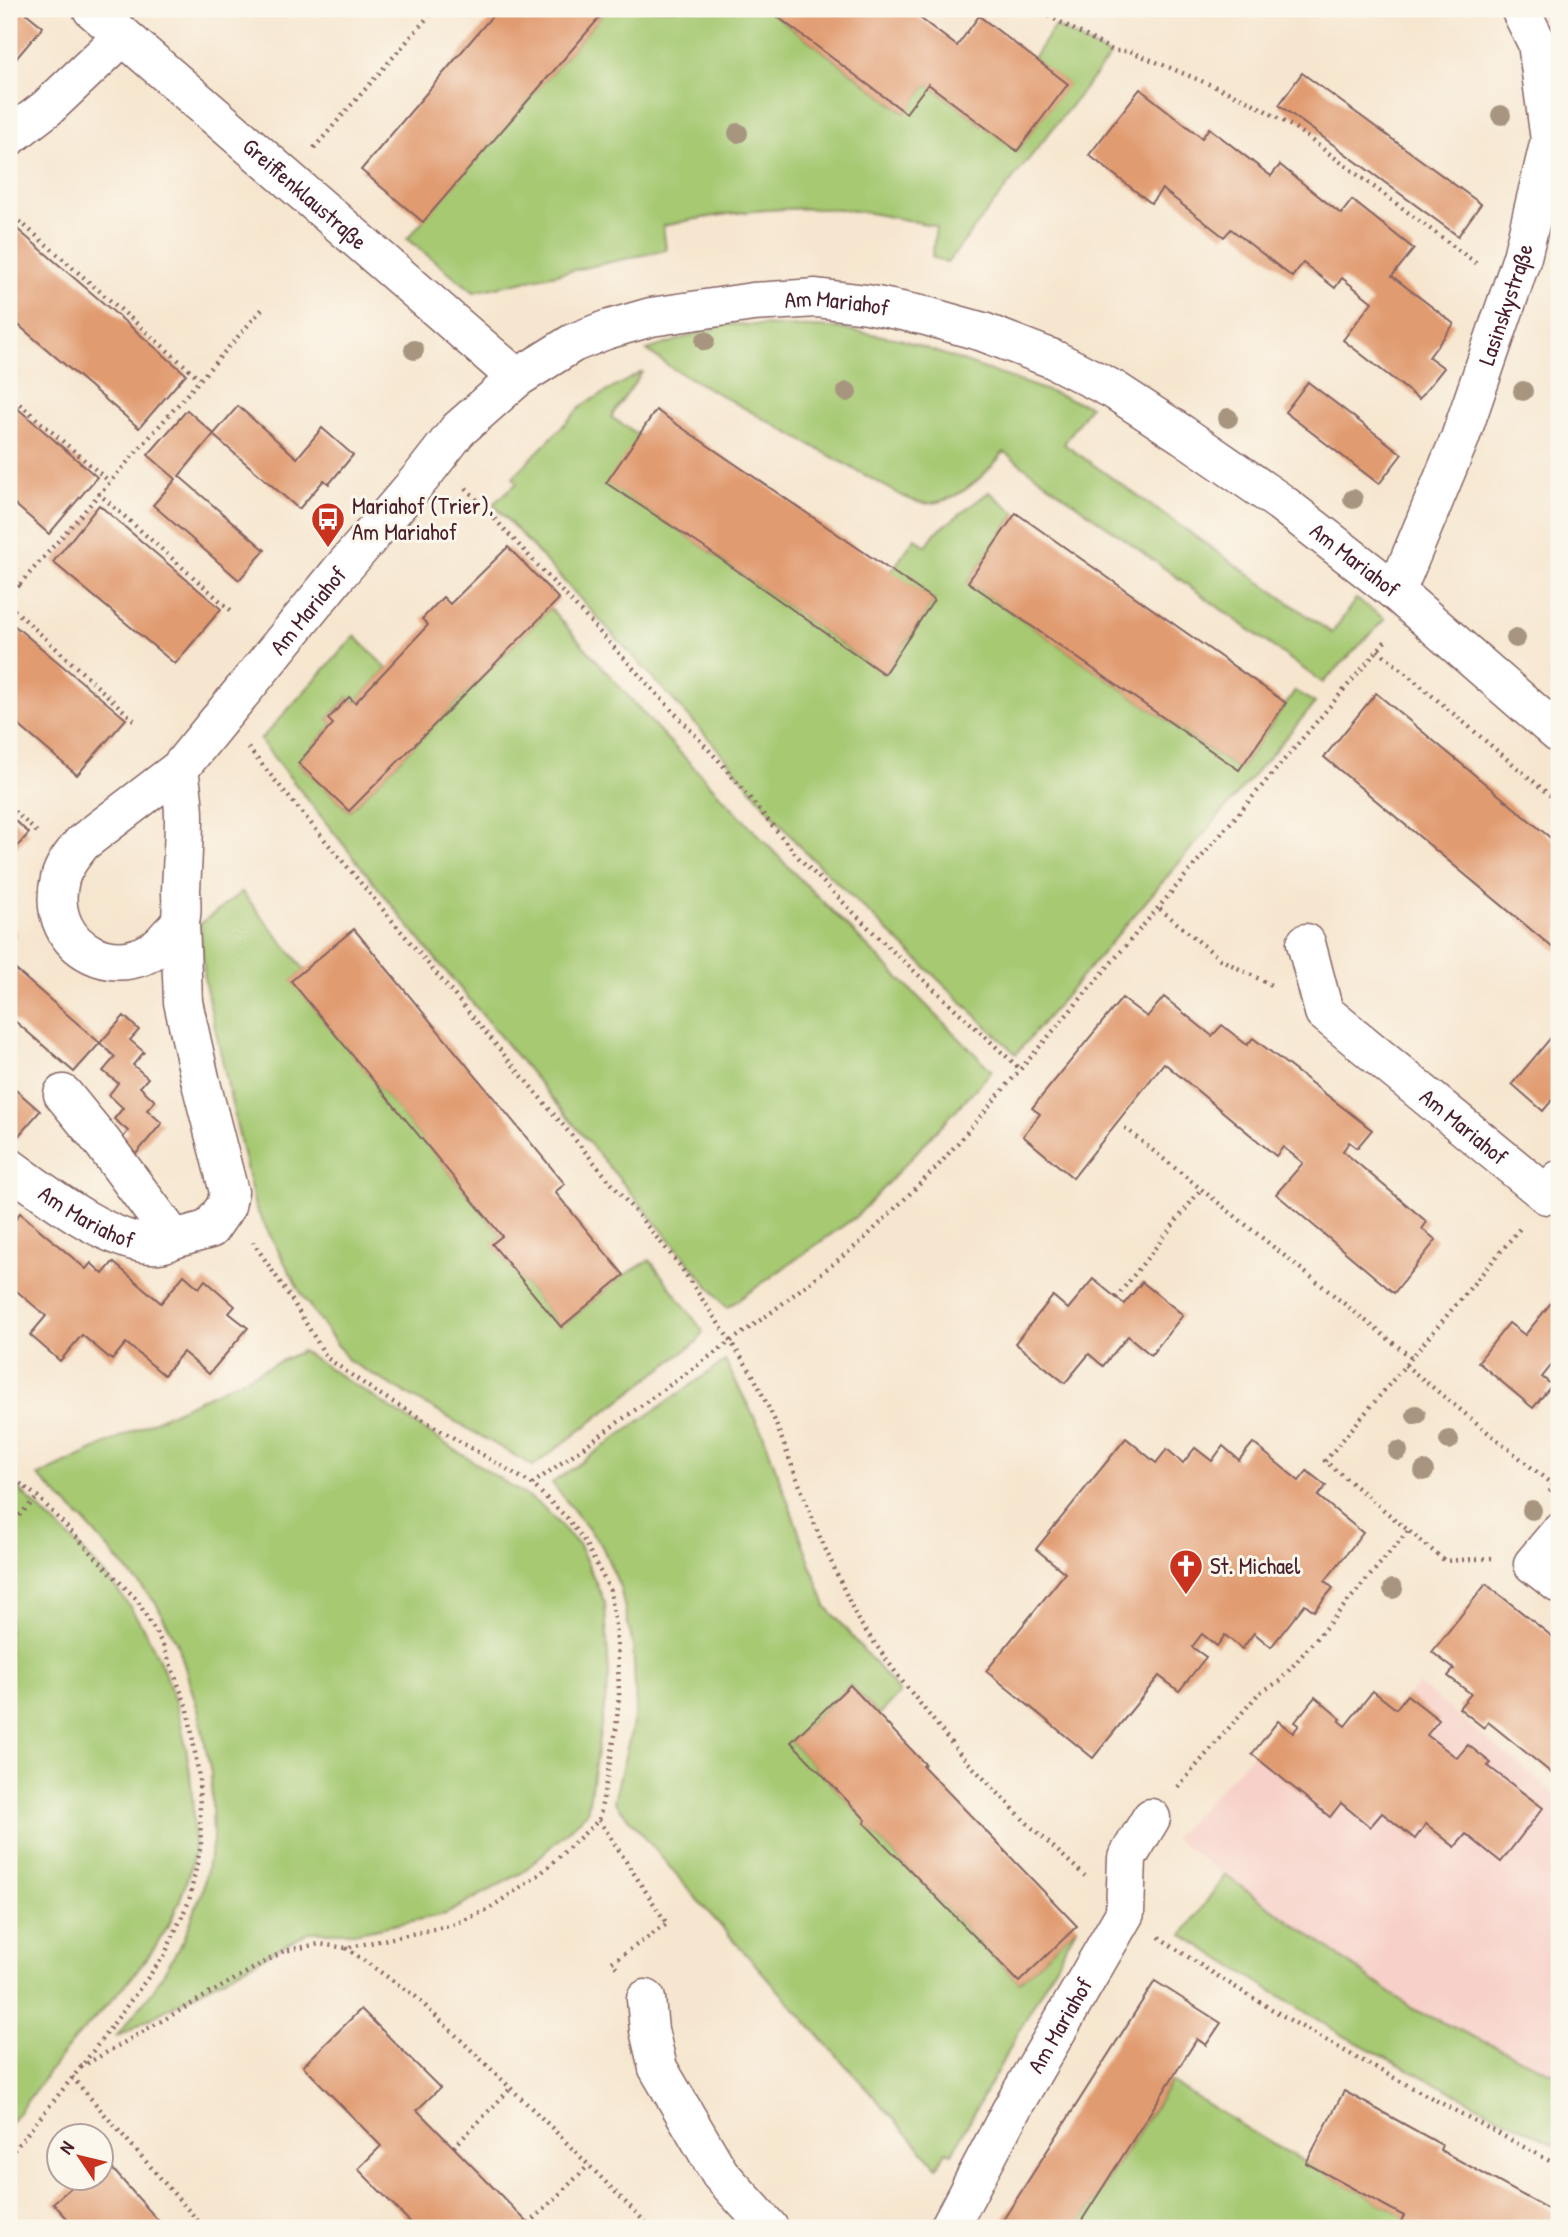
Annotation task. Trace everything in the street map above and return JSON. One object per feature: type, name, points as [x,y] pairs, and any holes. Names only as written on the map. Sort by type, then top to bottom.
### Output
[{"type":"street","name":"Greiffenklaustraße","points":[[92,9],[517,378]]},
{"type":"street","name":"Lasinskystraße","points":[[1406,600],[1521,257],[1549,140],[1537,43],[1520,9]]},
{"type":"street","points":[[9,137],[47,108],[123,36]]},
{"type":"street","name":"Am Mariahof","points":[[180,922],[163,943],[145,955],[129,961],[115,960],[81,949],[65,933],[58,918],[60,877],[82,843],[179,769],[338,574],[424,475],[458,429],[517,378],[573,343],[651,317],[698,308],[816,298],[867,304],[984,332],[1053,359],[1114,390],[1280,502],[1406,600],[1559,734]]},
{"type":"street","points":[[179,769],[184,814],[180,922],[183,1002],[229,1192]]},
{"type":"street","points":[[1306,943],[1324,1012]]},
{"type":"street","name":"Am Mariahof","points":[[1324,1012],[1547,1195],[1559,1180]]},
{"type":"street","name":"Am Mariahof","points":[[63,1094],[174,1239]]},
{"type":"street","name":"Am Mariahof","points":[[9,1167],[62,1206],[116,1234],[158,1244],[211,1229],[226,1206],[229,1192]]},
{"type":"street","points":[[1546,1574],[1559,1533]]},
{"type":"street","name":"Am Mariahof","points":[[949,2228],[1010,2112],[1125,1913],[1127,1858],[1151,1818]]},
{"type":"street","points":[[646,1999],[649,2030],[658,2068],[720,2174],[762,2226]]},
{"type":"path","points":[[289,181],[304,159],[435,9]]},
{"type":"path","points":[[1036,9],[1114,51],[1130,51],[1249,101],[1295,128],[1511,289]]},
{"type":"path","points":[[9,212],[199,378]]},
{"type":"path","points":[[9,598],[98,493],[265,306]]},
{"type":"path","points":[[9,395],[110,482]]},
{"type":"path","points":[[458,479],[721,764],[799,859],[1020,1069]]},
{"type":"path","points":[[98,493],[234,613]]},
{"type":"path","points":[[9,575],[20,584]]},
{"type":"path","points":[[532,1484],[730,1342],[861,1242],[938,1166],[1378,650],[1406,600]]},
{"type":"path","points":[[9,606],[137,723]]},
{"type":"path","points":[[1378,650],[1559,803]]},
{"type":"path","points":[[242,740],[678,1263],[753,1375],[774,1419],[818,1533],[858,1620],[961,1755],[1027,1823],[1125,1913],[1253,1998],[1559,2166]]},
{"type":"path","points":[[9,807],[40,834]]},
{"type":"path","points":[[1159,909],[1220,959],[1324,1012]]},
{"type":"path","points":[[1125,1128],[1412,1358]]},
{"type":"path","points":[[1116,1298],[1202,1188]]},
{"type":"path","points":[[81,2067],[285,1951],[319,1944],[346,1948],[453,1925],[488,1910],[540,1874],[599,1820],[616,1730],[619,1695],[616,1625],[610,1590],[583,1539],[567,1518],[532,1484],[376,1392],[327,1358],[250,1238],[229,1192]]},
{"type":"path","points":[[1519,1229],[1325,1461],[1445,1561],[1513,1556],[1546,1574]]},
{"type":"path","points":[[1405,1365],[1553,1485],[1546,1497]]},
{"type":"path","points":[[9,1475],[38,1497],[137,1600],[163,1645],[188,1710],[200,1777],[201,1845],[189,1901],[164,1956],[81,2067],[9,2156]]},
{"type":"path","points":[[9,1525],[38,1497]]},
{"type":"path","points":[[1151,1818],[1259,1693],[1280,1682],[1408,1531]]},
{"type":"path","points":[[599,1820],[667,1924],[612,1962],[646,1999]]},
{"type":"path","points":[[346,1948],[416,1997],[651,2228]]},
{"type":"path","points":[[72,2077],[204,2228]]},
{"type":"path","points":[[454,2147],[511,2088]]},
{"type":"path","points":[[529,2224],[589,2165]]},
{"type":"shaded area","points":[[1419,1685],[1559,1797],[1559,2076],[1413,2009],[1173,1838],[1252,1755],[1278,1721],[1294,1732],[1299,1726],[1295,1722],[1315,1697],[1341,1719],[1339,1721],[1345,1726],[1373,1691],[1396,1709]]},
{"type":"green space","points":[[607,9],[767,9],[905,113],[928,84],[1017,151],[1067,84],[1033,58],[1055,26],[1110,56],[947,263],[932,257],[936,226],[846,210],[777,209],[731,213],[663,226],[666,250],[474,292],[407,239]]},
{"type":"green space","points":[[727,324],[837,328],[900,339],[1090,406],[1064,444],[1332,633],[1356,599],[1385,619],[1323,683],[1004,452],[981,476],[954,496],[929,503],[909,499],[670,367],[647,350]]},
{"type":"green space","points":[[643,371],[611,417],[640,436],[607,483],[884,674],[934,600],[891,572],[915,538],[926,546],[935,533],[989,492],[1016,513],[968,582],[1239,770],[1295,691],[1315,703],[1016,1054],[801,848],[712,742],[493,504],[517,483],[513,477],[583,405]]},
{"type":"green space","points":[[550,608],[652,723],[793,872],[992,1071],[857,1216],[727,1308],[419,939],[260,740],[355,636],[387,669],[355,703],[348,697],[328,719],[333,724],[298,763],[349,811]]},
{"type":"green space","points":[[242,892],[305,970],[292,981],[502,1236],[492,1244],[561,1327],[624,1275],[650,1260],[703,1331],[698,1341],[533,1466],[349,1361],[303,1297],[255,1207],[205,983],[200,924]]},
{"type":"green space","points":[[302,1351],[542,1506],[579,1545],[605,1603],[609,1677],[587,1813],[523,1872],[446,1914],[359,1932],[309,1932],[116,2037],[154,1989],[184,1939],[202,1892],[213,1841],[211,1773],[199,1713],[178,1645],[156,1603],[84,1521],[38,1476]]},
{"type":"green space","points":[[725,1361],[763,1434],[826,1606],[900,1693],[879,1715],[850,1685],[791,1742],[866,1820],[864,1823],[1019,1982],[1077,1926],[952,2153],[946,2151],[937,2167],[702,1905],[614,1801],[636,1711],[633,1646],[620,1587],[602,1546],[552,1483]]},
{"type":"green space","points":[[15,1486],[71,1539],[110,1581],[139,1621],[153,1647],[165,1674],[183,1732],[192,1791],[194,1848],[181,1896],[161,1938],[127,1982],[68,2048],[9,2125],[9,1492]]},
{"type":"green space","points":[[1225,1875],[1413,2009],[1559,2076],[1559,2147],[1342,2035],[1183,1935]]},
{"type":"green space","points":[[1171,2082],[1274,2145],[1404,2216],[1402,2221],[1414,2228],[1077,2228]]},
{"type":"building","points":[[9,9],[21,9],[43,27],[9,67]]},
{"type":"building","points":[[498,9],[607,9],[423,222],[361,170]]},
{"type":"building","points":[[767,9],[908,9],[957,46],[979,16],[1068,84],[1017,151],[928,84],[906,113]]},
{"type":"building","points":[[1302,73],[1481,204],[1458,236],[1279,105]]},
{"type":"building","points":[[1140,89],[1202,138],[1209,128],[1271,176],[1280,165],[1341,214],[1352,200],[1414,249],[1392,276],[1454,324],[1429,357],[1444,368],[1419,399],[1343,340],[1372,302],[1342,278],[1335,288],[1303,263],[1292,277],[1231,229],[1224,237],[1162,189],[1151,203],[1089,155]]},
{"type":"building","points":[[9,222],[186,374],[139,428],[9,317]]},
{"type":"building","points":[[1308,382],[1402,454],[1379,484],[1285,412]]},
{"type":"building","points":[[9,401],[97,477],[49,534],[9,499]]},
{"type":"building","points":[[238,406],[297,458],[322,428],[353,455],[329,484],[324,480],[299,509],[213,435],[179,476],[265,550],[239,580],[153,505],[176,479],[148,455],[187,410],[214,434]]},
{"type":"building","points":[[656,410],[934,600],[884,674],[702,546],[606,483]]},
{"type":"building","points":[[99,505],[221,609],[175,664],[53,562]]},
{"type":"building","points":[[1016,513],[1286,703],[1239,770],[968,582]]},
{"type":"building","points":[[508,547],[559,599],[349,811],[298,763],[333,724],[328,719],[349,697],[355,703],[428,625],[422,619],[443,597],[450,604]]},
{"type":"building","points":[[9,621],[126,719],[77,775],[9,717]]},
{"type":"building","points":[[1376,693],[1559,845],[1559,953],[1324,757]]},
{"type":"building","points":[[9,815],[29,833],[9,856]]},
{"type":"building","points":[[9,927],[17,934],[9,943]]},
{"type":"building","points":[[354,929],[565,1184],[555,1192],[624,1275],[561,1327],[492,1244],[502,1236],[291,981]]},
{"type":"building","points":[[9,964],[100,1043],[74,1072],[9,1016]]},
{"type":"building","points":[[1164,997],[1212,1036],[1222,1025],[1247,1045],[1253,1038],[1372,1130],[1357,1148],[1349,1142],[1343,1151],[1427,1222],[1422,1229],[1436,1240],[1394,1293],[1276,1194],[1303,1163],[1283,1147],[1276,1156],[1164,1063],[1073,1178],[1023,1136],[1040,1114],[1032,1108],[1122,998],[1147,1017]]},
{"type":"building","points":[[124,1016],[139,1030],[130,1040],[144,1052],[133,1065],[148,1078],[140,1087],[155,1101],[147,1110],[162,1123],[135,1155],[120,1142],[128,1131],[114,1119],[123,1108],[109,1095],[118,1083],[103,1071],[115,1057],[100,1043]]},
{"type":"building","points":[[1559,1028],[1559,1092],[1543,1111],[1512,1084]]},
{"type":"building","points":[[9,1084],[40,1111],[14,1141],[9,1137]]},
{"type":"building","points":[[20,1213],[86,1269],[91,1263],[103,1274],[113,1262],[161,1303],[184,1275],[199,1288],[205,1280],[235,1306],[229,1313],[248,1328],[209,1374],[183,1352],[164,1375],[126,1343],[112,1360],[82,1335],[60,1361],[30,1335],[46,1316],[12,1287],[9,1291],[9,1226]]},
{"type":"building","points":[[1093,1279],[1124,1304],[1142,1282],[1183,1315],[1151,1355],[1128,1336],[1103,1366],[1089,1354],[1065,1383],[1015,1343],[1053,1296],[1068,1309]]},
{"type":"building","points":[[1559,1293],[1559,1356],[1542,1377],[1552,1385],[1533,1408],[1478,1362],[1509,1323],[1525,1335]]},
{"type":"building","name":"St. Michael","points":[[1126,1438],[1156,1463],[1167,1449],[1183,1463],[1195,1448],[1212,1461],[1223,1446],[1239,1460],[1253,1443],[1299,1481],[1307,1471],[1326,1486],[1318,1496],[1363,1533],[1325,1581],[1333,1588],[1314,1611],[1305,1604],[1271,1647],[1254,1633],[1242,1649],[1225,1635],[1217,1646],[1202,1634],[1192,1647],[1206,1657],[1179,1691],[1159,1676],[1093,1758],[986,1671],[1065,1573],[1036,1549]]},
{"type":"building","points":[[1486,1584],[1559,1642],[1559,1768],[1554,1775],[1488,1722],[1484,1728],[1459,1708],[1471,1694],[1448,1676],[1454,1669],[1432,1652]]},
{"type":"building","points":[[850,1685],[925,1764],[923,1766],[1077,1926],[1019,1982],[864,1823],[866,1820],[791,1742]]},
{"type":"building","points":[[1373,1691],[1396,1709],[1407,1695],[1439,1720],[1427,1735],[1457,1758],[1468,1745],[1491,1763],[1488,1766],[1543,1808],[1501,1862],[1466,1834],[1455,1847],[1426,1824],[1415,1839],[1382,1813],[1370,1827],[1341,1803],[1330,1817],[1252,1754],[1278,1721],[1293,1733],[1299,1725],[1295,1722],[1315,1697],[1341,1719],[1339,1721],[1345,1726]]},
{"type":"building","points":[[1155,1981],[1221,2023],[1206,2045],[1197,2039],[1077,2228],[998,2228]]},
{"type":"building","points":[[361,2009],[440,2088],[417,2110],[533,2228],[416,2228],[358,2169],[381,2146],[303,2066]]},
{"type":"building","points":[[1344,2091],[1442,2145],[1440,2150],[1559,2215],[1559,2228],[1414,2228],[1401,2221],[1404,2216],[1306,2163]]},
{"type":"building","points":[[116,2173],[165,2228],[76,2228],[53,2203],[66,2192],[116,2192]]},
{"type":"place","name":"Mariahof (Trier), Am Mariahof","points":[[328,549]]},
{"type":"place","name":"St. Michael","points":[[1186,1596]]}]
